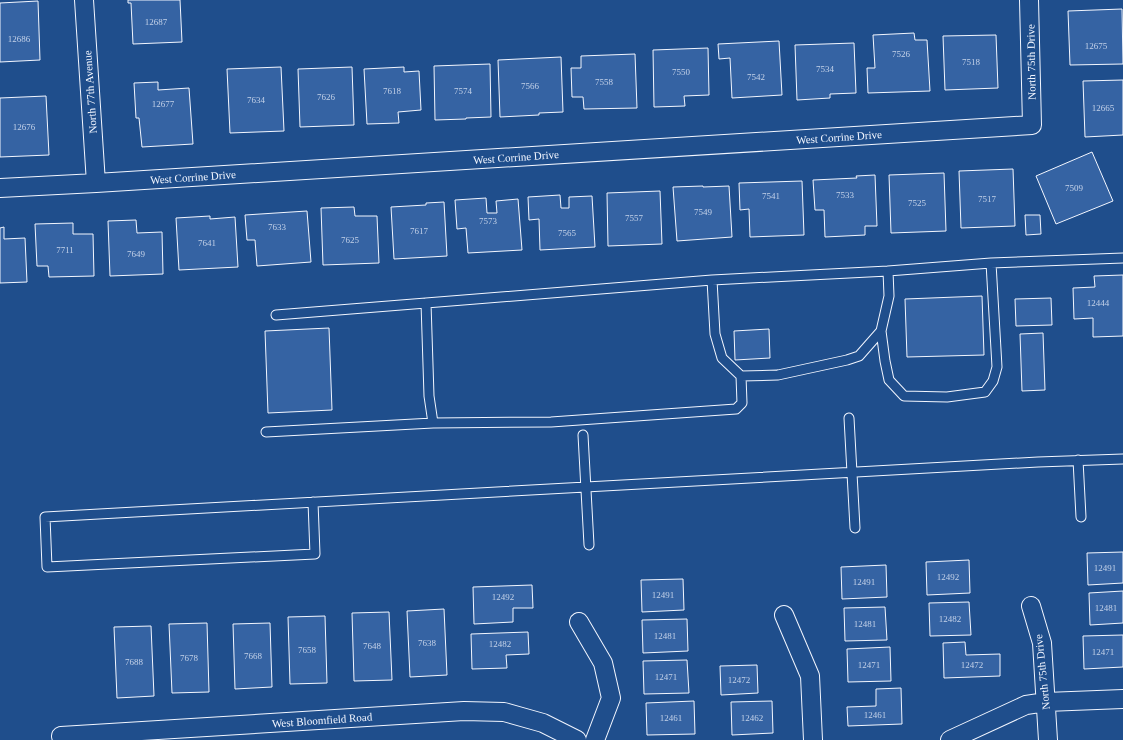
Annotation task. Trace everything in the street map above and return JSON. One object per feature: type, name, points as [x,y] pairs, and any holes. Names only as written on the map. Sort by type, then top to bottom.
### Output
[{"type":"street","name":"North 77th Avenue","points":[[84,0],[96,183]]},
{"type":"street","name":"North 75th Drive","points":[[1029,0],[1032,125]]},
{"type":"street","name":"West Corrine Drive","points":[[0,188],[1032,125]]},
{"type":"street","name":"North 75th Drive","points":[[1032,606],[1042,643],[1048,740]]},
{"type":"street","points":[[784,615],[810,676],[814,740]]},
{"type":"street","points":[[579,622],[603,663],[611,698],[595,740]]},
{"type":"street","points":[[950,740],[1026,705],[1046,702],[1123,699]]},
{"type":"street","name":"West Bloomfield Road","points":[[62,738],[464,711],[504,712],[543,723],[578,740]]},
{"type":"lane","points":[[276,315],[712,280],[888,271],[991,263],[1123,258]]},
{"type":"lane","points":[[888,271],[889,296],[881,331],[889,380],[904,396],[947,397],[986,392],[994,381],[997,367],[991,263]]},
{"type":"lane","points":[[712,280],[715,334],[722,358],[742,376],[778,375],[847,360],[859,356],[881,331]]},
{"type":"lane","points":[[426,303],[430,396],[433,423]]},
{"type":"lane","points":[[266,432],[433,423],[551,422],[736,409],[742,403],[742,376]]},
{"type":"lane","points":[[849,418],[855,528]]},
{"type":"lane","points":[[583,435],[588,545]]},
{"type":"lane","points":[[313,502],[315,554],[47,567],[45,517],[313,502],[585,487],[852,472],[1123,459]]},
{"type":"lane","points":[[1078,460],[1081,517]]},
{"type":"building","points":[[128,0],[180,0],[182,42],[133,44],[131,3],[128,3]]},
{"type":"building","points":[[38,1],[40,60],[0,62],[0,3]]},
{"type":"building","points":[[1122,9],[1123,64],[1070,65],[1068,11]]},
{"type":"building","points":[[914,33],[915,40],[927,40],[930,91],[868,93],[867,68],[875,68],[873,35]]},
{"type":"building","points":[[996,35],[998,88],[945,90],[943,36]]},
{"type":"building","points":[[779,41],[782,95],[732,98],[730,58],[719,59],[718,44]]},
{"type":"building","points":[[854,43],[856,93],[830,94],[830,98],[797,100],[795,45]]},
{"type":"building","points":[[708,48],[709,95],[684,96],[685,106],[654,107],[653,50]]},
{"type":"building","points":[[635,54],[637,108],[584,109],[583,97],[572,97],[571,68],[581,68],[581,56]]},
{"type":"building","points":[[561,57],[563,112],[500,117],[498,60]]},
{"type":"building","points":[[490,64],[491,117],[435,120],[434,66]]},
{"type":"building","points":[[281,67],[284,131],[230,133],[227,69]]},
{"type":"building","points":[[352,67],[354,125],[300,127],[298,69]]},
{"type":"building","points":[[404,67],[404,72],[419,71],[421,110],[398,112],[399,123],[367,124],[364,69]]},
{"type":"building","points":[[1123,80],[1123,135],[1085,137],[1083,81]]},
{"type":"building","points":[[158,82],[158,90],[189,88],[193,144],[142,147],[139,118],[136,118],[134,83]]},
{"type":"building","points":[[46,96],[49,155],[0,157],[0,98]]},
{"type":"building","points":[[1092,152],[1113,201],[1056,224],[1036,176]]},
{"type":"building","points":[[1013,169],[1015,226],[961,228],[959,171]]},
{"type":"building","points":[[944,173],[946,231],[891,233],[889,175]]},
{"type":"building","points":[[875,175],[877,226],[865,226],[865,235],[825,237],[824,210],[815,210],[813,180],[857,178],[856,176]]},
{"type":"building","points":[[802,181],[804,235],[750,237],[749,209],[740,210],[739,183]]},
{"type":"building","points":[[729,186],[732,237],[677,241],[673,187]]},
{"type":"building","points":[[660,191],[662,244],[608,246],[607,193]]},
{"type":"building","points":[[560,195],[561,208],[569,208],[569,197],[592,196],[595,247],[540,250],[539,219],[529,220],[528,197]]},
{"type":"building","points":[[486,198],[487,213],[497,213],[496,201],[518,199],[522,250],[468,253],[466,228],[457,229],[455,200]]},
{"type":"building","points":[[444,202],[447,256],[394,259],[391,207],[426,205],[426,203]]},
{"type":"building","points":[[354,207],[355,216],[377,216],[379,263],[323,265],[321,208]]},
{"type":"building","points":[[307,211],[311,262],[257,266],[255,240],[247,240],[245,215]]},
{"type":"building","points":[[1025,215],[1040,215],[1041,234],[1026,235]]},
{"type":"building","points":[[210,216],[210,219],[235,217],[238,267],[179,270],[176,218]]},
{"type":"building","points":[[136,220],[137,233],[162,232],[163,274],[110,276],[108,221]]},
{"type":"building","points":[[73,223],[73,234],[93,234],[94,276],[49,277],[48,266],[37,266],[35,224]]},
{"type":"building","points":[[4,227],[4,239],[25,238],[27,282],[0,283],[0,228]]},
{"type":"building","points":[[1123,275],[1123,336],[1093,337],[1093,318],[1074,319],[1073,288],[1095,287],[1094,276]]},
{"type":"building","points":[[982,296],[984,355],[907,357],[905,299]]},
{"type":"building","points":[[1051,298],[1052,325],[1016,326],[1015,299]]},
{"type":"building","points":[[329,328],[332,410],[268,413],[265,331]]},
{"type":"building","points":[[769,329],[770,358],[735,360],[734,331]]},
{"type":"building","points":[[1043,333],[1045,390],[1022,391],[1020,334]]},
{"type":"building","points":[[1123,552],[1123,583],[1088,585],[1087,553]]},
{"type":"building","points":[[969,560],[970,593],[927,595],[926,562]]},
{"type":"building","points":[[886,565],[887,597],[842,599],[841,567]]},
{"type":"building","points":[[683,579],[684,610],[642,612],[641,580]]},
{"type":"building","points":[[532,585],[533,608],[513,608],[513,622],[474,624],[473,587]]},
{"type":"building","points":[[1123,591],[1123,623],[1090,625],[1089,593]]},
{"type":"building","points":[[969,602],[971,635],[930,636],[929,603]]},
{"type":"building","points":[[885,607],[887,640],[845,641],[844,608]]},
{"type":"building","points":[[444,609],[447,675],[410,677],[407,611]]},
{"type":"building","points":[[389,612],[392,680],[354,681],[352,613]]},
{"type":"building","points":[[325,616],[327,683],[290,684],[288,617]]},
{"type":"building","points":[[687,619],[688,651],[643,653],[642,620]]},
{"type":"building","points":[[207,623],[209,692],[172,693],[169,624]]},
{"type":"building","points":[[270,623],[272,687],[235,689],[233,624]]},
{"type":"building","points":[[151,626],[154,696],[117,698],[114,627]]},
{"type":"building","points":[[528,632],[529,654],[506,655],[507,668],[472,669],[471,634]]},
{"type":"building","points":[[1123,635],[1123,667],[1084,669],[1083,636]]},
{"type":"building","points":[[965,642],[966,655],[1000,654],[1000,676],[944,678],[943,643]]},
{"type":"building","points":[[890,647],[891,681],[848,682],[847,649]]},
{"type":"building","points":[[687,660],[689,693],[644,694],[643,661]]},
{"type":"building","points":[[757,665],[758,693],[721,695],[720,666]]},
{"type":"building","points":[[901,688],[902,724],[848,726],[847,707],[876,706],[876,689]]},
{"type":"building","points":[[694,701],[695,734],[647,735],[646,703]]},
{"type":"building","points":[[772,701],[773,733],[732,735],[731,702]]}]
